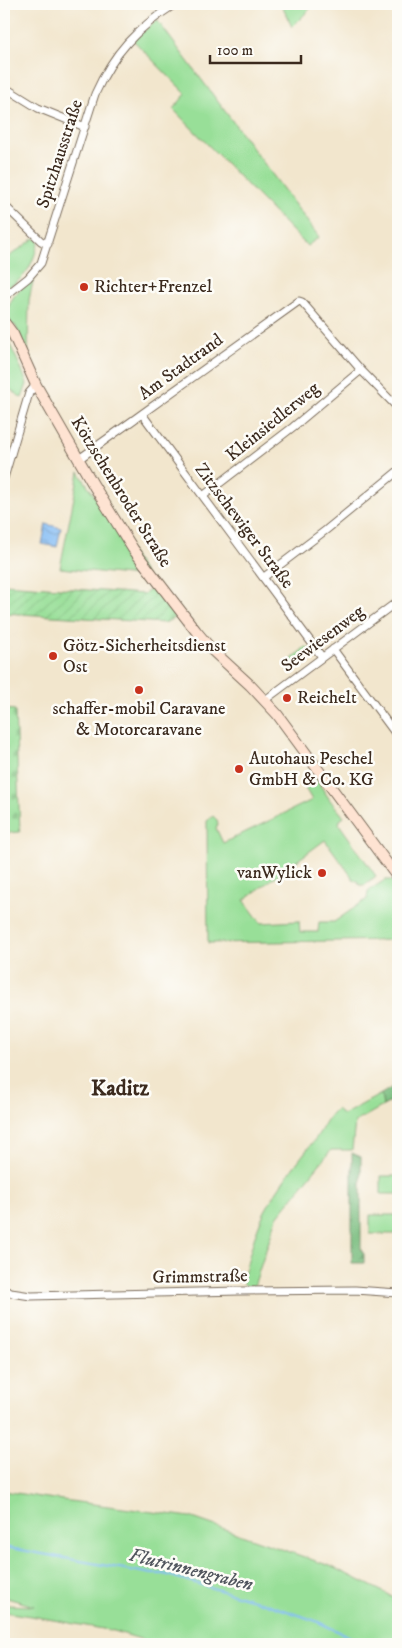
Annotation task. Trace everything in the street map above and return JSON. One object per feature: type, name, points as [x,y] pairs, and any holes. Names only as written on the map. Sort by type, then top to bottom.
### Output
[{"type":"street","name":"Spitzhausstraße","points":[[4,297],[37,270],[41,263],[95,94],[115,57],[126,43],[150,21],[175,4]]},
{"type":"street","points":[[4,87],[38,108],[85,127]]},
{"type":"street","points":[[4,205],[41,240],[48,244]]},
{"type":"street","name":"Am Stadtrand","points":[[79,459],[212,362],[301,301],[361,370]]},
{"type":"street","name":"Kötzschenbroder Straße","points":[[4,322],[12,334],[36,384],[94,486],[133,549],[212,650],[265,700],[286,725],[398,878]]},
{"type":"street","points":[[361,370],[398,408]]},
{"type":"street","name":"Kleinsiedlerweg","points":[[203,496],[293,427],[361,370]]},
{"type":"street","points":[[4,478],[29,393],[36,384]]},
{"type":"street","name":"Zitzschewiger Straße","points":[[142,414],[322,657]]},
{"type":"street","points":[[264,577],[326,530],[398,471]]},
{"type":"street","name":"Seewiesenweg","points":[[265,700],[398,602]]},
{"type":"street","points":[[334,649],[397,731]]},
{"type":"street","name":"Grimmstraße","points":[[4,1290],[31,1296],[238,1290],[355,1290],[398,1293]]},
{"type":"green space","points":[[281,4],[315,4],[292,27]]},
{"type":"green space","points":[[157,20],[319,237],[307,246],[173,109],[186,94],[133,40]]},
{"type":"green space","points":[[35,238],[39,241],[28,270],[19,280],[4,289],[4,260]]},
{"type":"green space","points":[[34,277],[29,300],[28,352],[15,325],[11,325],[8,310],[13,298]]},
{"type":"green space","points":[[4,332],[27,384],[22,398],[4,385]]},
{"type":"green space","points":[[79,472],[147,577],[60,568]]},
{"type":"green space","points":[[4,584],[144,594],[155,587],[177,616],[165,623],[4,613]]},
{"type":"green space","points":[[305,647],[311,649],[307,660],[292,671],[288,670],[286,665]]},
{"type":"green space","points":[[4,709],[15,710],[20,832],[4,833]]},
{"type":"green space","points":[[316,779],[344,817],[340,820],[339,824],[376,876],[365,885],[360,885],[325,840],[244,900],[261,923],[299,921],[300,932],[318,932],[319,922],[334,922],[367,899],[368,891],[385,880],[391,880],[398,890],[398,940],[208,943],[207,821],[213,816],[217,820],[216,828],[223,843],[312,800],[305,788],[308,783]]},
{"type":"green space","points":[[398,1084],[398,1098],[383,1106],[381,1094]]},
{"type":"green space","points":[[381,1094],[383,1106],[355,1122],[352,1150],[331,1150],[277,1217],[254,1286],[246,1286],[242,1281],[258,1228],[270,1201],[296,1164],[336,1109],[343,1115]]},
{"type":"green space","points":[[352,1153],[361,1157],[361,1250],[364,1254],[364,1263],[352,1263]]},
{"type":"green space","points":[[381,1176],[398,1176],[398,1194],[381,1194]]},
{"type":"green space","points":[[370,1215],[398,1215],[398,1234],[370,1234]]},
{"type":"green space","points":[[4,1491],[190,1517],[330,1566],[398,1599],[398,1644],[157,1644],[114,1631],[4,1612],[4,1605],[34,1606],[4,1597]]},
{"type":"water","points":[[46,524],[61,528],[57,547],[42,544]]},
{"type":"waterway","name":"Flutrinnengraben","points":[[4,1547],[152,1574],[164,1574],[264,1603],[316,1621],[365,1644]]},
{"type":"place","name":"Richter+Frenzel","points":[[84,287]]},
{"type":"place","name":"Götz-Sicherheitsdienst Ost","points":[[53,656]]},
{"type":"place","name":"schaffer-mobil Caravane & Motorcaravane","points":[[139,690]]},
{"type":"place","name":"Reichelt","points":[[287,698]]},
{"type":"place","name":"Autohaus Peschel GmbH & Co. KG","points":[[239,769]]},
{"type":"place","name":"vanWylick","points":[[322,873]]},
{"type":"district","name":"Kaditz","points":[[120,1088]]}]
